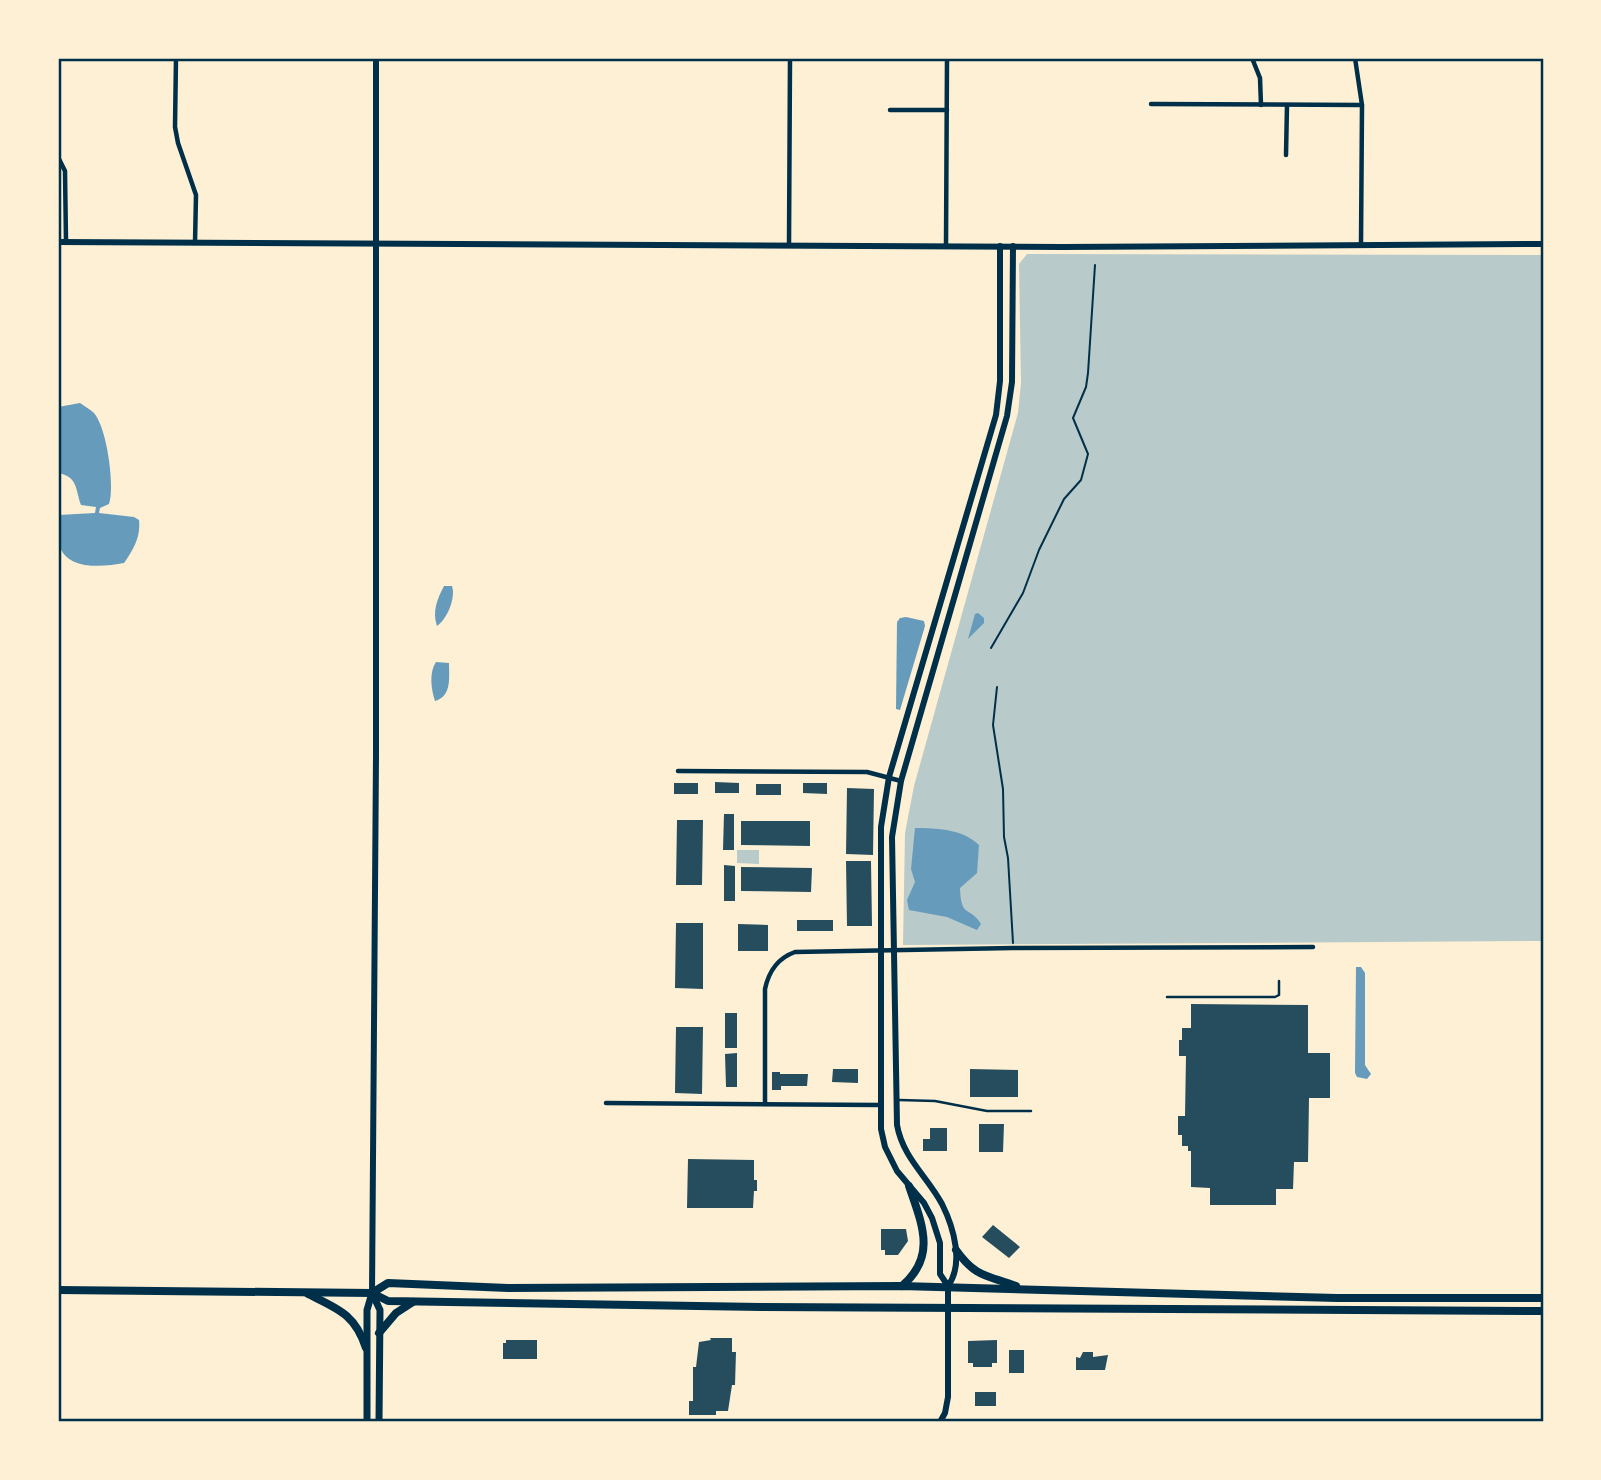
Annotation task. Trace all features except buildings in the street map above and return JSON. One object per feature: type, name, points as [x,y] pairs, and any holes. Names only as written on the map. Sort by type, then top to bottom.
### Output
[{"type":"highway","points":[[901,1286],[920,1267],[923,1257],[922,1229],[909,1186]]},
{"type":"highway","points":[[956,1250],[970,1267],[981,1275],[1022,1289]]},
{"type":"highway","points":[[372,1293],[388,1283],[508,1288],[948,1286],[1323,1297],[1543,1298]]},
{"type":"highway","points":[[58,1290],[372,1293],[388,1301],[948,1308],[1543,1311]]},
{"type":"highway","points":[[306,1292],[353,1320],[366,1348]]},
{"type":"highway","points":[[379,1333],[391,1318],[414,1301]]},
{"type":"main road","points":[[372,1293],[380,1310],[379,1422]]},
{"type":"main road","points":[[367,1422],[367,1310],[372,1293]]},
{"type":"street","points":[[176,58],[175,127],[196,195],[195,243]]},
{"type":"street","points":[[372,1293],[376,772],[376,58]]},
{"type":"street","points":[[789,244],[790,58]]},
{"type":"street","points":[[946,245],[947,58]]},
{"type":"street","points":[[1252,58],[1260,78],[1261,105]]},
{"type":"street","points":[[1355,58],[1362,105],[1361,244]]},
{"type":"street","points":[[1151,104],[1362,105]]},
{"type":"street","points":[[1286,155],[1287,105]]},
{"type":"street","points":[[890,110],[947,110]]},
{"type":"street","points":[[58,157],[65,171],[66,242]]},
{"type":"street","points":[[58,242],[1000,246],[1543,244]]},
{"type":"street","points":[[940,1422],[945,1413],[948,1396],[948,1286],[940,1274],[940,1247],[932,1218],[924,1203],[897,1171],[885,1147],[881,1129],[881,827],[889,777],[998,405],[1000,246]]},
{"type":"street","points":[[948,1286],[956,1275],[954,1237],[943,1206],[912,1164],[902,1144],[897,1125],[892,836],[901,780],[1003,435],[1010,397],[1013,246]]},
{"type":"street","points":[[980,472],[991,475]]},
{"type":"street","points":[[678,771],[867,772],[901,780]]},
{"type":"street","points":[[765,1104],[765,989],[770,972],[779,961],[795,952],[1312,947]]},
{"type":"street","points":[[606,1103],[880,1105]]},
{"type":"lane","points":[[1167,997],[1275,998],[1279,995],[1279,981]]},
{"type":"lane","points":[[895,1100],[936,1101],[987,1111],[1031,1111]]},
{"type":"path","points":[[991,649],[1023,593],[1039,550],[1064,499],[1081,480],[1088,458],[1087,449],[1073,418],[1086,387],[1095,265]]},
{"type":"path","points":[[997,687],[993,725],[1003,789],[1013,948]]},
{"type":"shaded area","points":[[1027,254],[1543,255],[1543,941],[903,945],[905,833],[914,786],[1018,413],[1021,383],[1019,264]]},
{"type":"shaded area","points":[[737,850],[759,850],[759,864],[737,863]]},
{"type":"water","points":[[80,403],[99,420],[109,457],[111,496],[109,504],[100,508],[99,513],[139,520],[138,538],[124,563],[96,566],[77,563],[63,553],[59,544],[58,515],[95,513],[96,507],[81,505],[72,480],[58,473],[58,407]]},
{"type":"water","points":[[444,586],[452,586],[452,602],[437,626],[436,606]]},
{"type":"water","points":[[978,613],[984,618],[984,623],[968,639],[975,614]]},
{"type":"water","points":[[906,617],[924,621],[925,626],[900,710],[896,709],[897,622]]},
{"type":"water","points":[[436,662],[449,663],[449,675],[447,691],[435,701],[431,681]]},
{"type":"water","points":[[915,828],[957,833],[979,845],[977,873],[960,888],[964,908],[981,924],[977,930],[947,917],[909,910],[907,900],[915,882],[911,869]]},
{"type":"water","points":[[1356,967],[1361,967],[1365,973],[1365,1065],[1371,1074],[1367,1079],[1357,1077],[1355,1073]]}]
